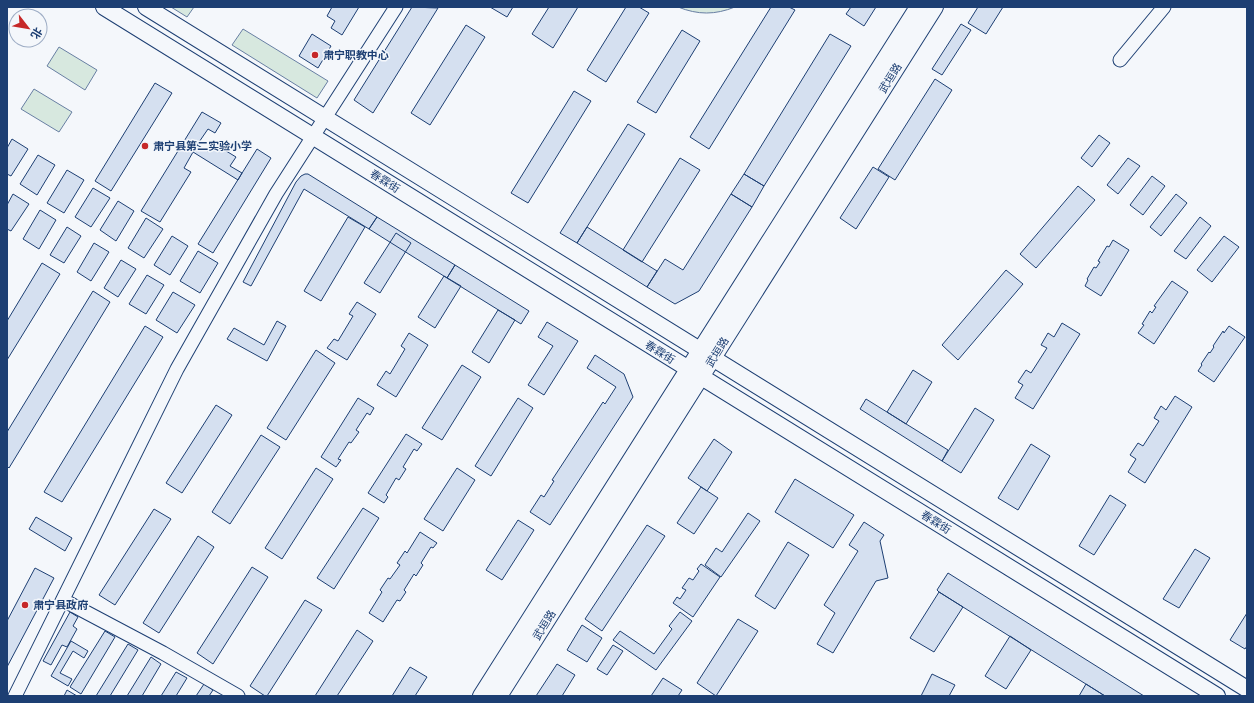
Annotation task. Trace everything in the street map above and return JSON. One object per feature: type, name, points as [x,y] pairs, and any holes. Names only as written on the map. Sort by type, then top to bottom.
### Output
[{"type":"main road","name":"春霖街","points":[[104,7],[1217,696]]},
{"type":"main road","name":"春霖街","points":[[146,7],[1247,688]]},
{"type":"main road","name":"武垣路","points":[[499,696],[918,7]]},
{"type":"main road","name":"武垣路","points":[[707,354],[935,7]]},
{"type":"main road","name":"武垣路","points":[[482,696],[695,373]]},
{"type":"street","points":[[15,696],[177,369],[276,194],[396,7]]},
{"type":"street","points":[[1120,60],[1164,7]]},
{"type":"street","points":[[63,600],[163,653],[238,696]]},
{"type":"shaded area","points":[[171,7],[194,7],[187,17]]},
{"type":"shaded area","points":[[678,7],[735,7],[720,12],[700,13]]},
{"type":"shaded area","points":[[243,29],[328,81],[317,98],[232,45]]},
{"type":"shaded area","points":[[59,47],[97,70],[85,90],[47,66]]},
{"type":"shaded area","points":[[34,89],[72,112],[59,132],[21,109]]},
{"type":"building","points":[[332,7],[359,7],[342,35],[331,28],[335,21],[327,16]]},
{"type":"building","points":[[412,7],[438,8],[373,113],[354,100]]},
{"type":"building","points":[[490,7],[513,7],[507,17]]},
{"type":"building","points":[[549,7],[578,7],[553,48],[532,34]]},
{"type":"building","points":[[626,7],[639,7],[649,13],[606,82],[587,70]]},
{"type":"building","points":[[771,7],[789,7],[795,10],[709,149],[690,137]]},
{"type":"building","points":[[851,7],[876,7],[864,26],[846,14]]},
{"type":"building","points":[[978,7],[1003,7],[986,34],[968,23]]},
{"type":"building","points":[[961,24],[971,30],[942,75],[932,69]]},
{"type":"building","points":[[466,25],[485,37],[430,125],[411,113]]},
{"type":"building","points":[[682,30],[700,41],[656,113],[637,102]]},
{"type":"building","points":[[312,34],[331,46],[318,68],[299,56]]},
{"type":"building","points":[[830,34],[851,46],[764,186],[744,174]]},
{"type":"building","points":[[935,79],[952,90],[895,180],[878,169]]},
{"type":"building","points":[[155,83],[172,93],[111,191],[95,181]]},
{"type":"building","points":[[574,91],[591,101],[528,203],[511,193]]},
{"type":"building","points":[[202,112],[221,123],[215,133],[208,129],[197,145],[184,168],[191,172],[160,222],[141,211]]},
{"type":"building","points":[[628,124],[645,134],[577,243],[560,233]]},
{"type":"building","points":[[1099,135],[1110,143],[1092,167],[1081,158]]},
{"type":"building","points":[[12,139],[28,149],[11,176],[7,174],[7,148]]},
{"type":"building","points":[[213,143],[236,157],[230,166],[242,173],[238,180],[193,152],[197,145],[208,151]]},
{"type":"building","points":[[257,149],[271,158],[213,253],[198,244]]},
{"type":"building","points":[[38,155],[55,165],[37,195],[20,184]]},
{"type":"building","points":[[680,158],[700,170],[642,262],[623,250]]},
{"type":"building","points":[[1128,158],[1140,166],[1118,194],[1107,185]]},
{"type":"building","points":[[873,167],[889,177],[856,229],[840,218]]},
{"type":"building","points":[[67,170],[84,180],[64,213],[47,203]]},
{"type":"building","points":[[305,174],[308,174],[377,217],[369,229],[304,189],[251,286],[243,282],[296,182]]},
{"type":"building","points":[[744,174],[764,186],[752,207],[731,194]]},
{"type":"building","points":[[1152,176],[1165,186],[1143,215],[1130,205]]},
{"type":"building","points":[[1078,186],[1095,200],[1036,268],[1020,254]]},
{"type":"building","points":[[93,188],[110,198],[91,227],[75,217]]},
{"type":"building","points":[[13,194],[29,204],[11,231],[7,229],[7,205]]},
{"type":"building","points":[[731,194],[752,207],[699,291],[675,304],[647,287],[665,259],[683,270]]},
{"type":"building","points":[[1176,194],[1187,203],[1161,236],[1150,227]]},
{"type":"building","points":[[118,201],[134,211],[116,241],[100,230]]},
{"type":"building","points":[[40,210],[56,220],[39,249],[23,239]]},
{"type":"building","points":[[348,217],[365,227],[321,301],[304,291]]},
{"type":"building","points":[[377,217],[455,265],[447,278],[369,229]]},
{"type":"building","points":[[1200,217],[1211,226],[1186,259],[1174,251]]},
{"type":"building","points":[[146,218],[163,229],[144,258],[128,248]]},
{"type":"building","points":[[67,227],[81,236],[64,263],[50,255]]},
{"type":"building","points":[[587,227],[657,271],[647,287],[577,243]]},
{"type":"building","points":[[396,233],[411,243],[380,293],[364,283]]},
{"type":"building","points":[[172,236],[188,246],[170,275],[154,265]]},
{"type":"building","points":[[1224,236],[1239,247],[1212,282],[1197,270]]},
{"type":"building","points":[[1113,240],[1129,250],[1101,296],[1085,286],[1094,267],[1096,268],[1100,262],[1098,261],[1107,246],[1109,247]]},
{"type":"building","points":[[94,243],[109,252],[91,281],[77,272]]},
{"type":"building","points":[[198,251],[218,263],[200,293],[180,281]]},
{"type":"building","points":[[121,260],[136,269],[118,297],[104,288]]},
{"type":"building","points":[[42,263],[60,274],[7,360],[7,321]]},
{"type":"building","points":[[455,265],[529,311],[521,324],[447,278]]},
{"type":"building","points":[[1006,270],[1023,284],[958,360],[942,345]]},
{"type":"building","points":[[147,275],[164,285],[146,314],[129,304]]},
{"type":"building","points":[[444,276],[461,286],[435,328],[418,317]]},
{"type":"building","points":[[1172,281],[1188,292],[1154,344],[1138,333],[1144,325],[1142,324],[1150,311],[1152,313],[1156,307],[1154,306]]},
{"type":"building","points":[[93,291],[110,302],[9,468],[7,466],[7,432]]},
{"type":"building","points":[[173,292],[195,305],[177,333],[156,320]]},
{"type":"building","points":[[357,302],[376,314],[347,360],[327,348],[334,339],[338,341],[353,316],[349,314]]},
{"type":"building","points":[[498,310],[515,320],[489,363],[472,352]]},
{"type":"building","points":[[277,321],[286,326],[267,361],[227,339],[234,328],[264,345]]},
{"type":"building","points":[[547,322],[578,341],[544,395],[528,385],[553,346],[538,337]]},
{"type":"building","points":[[1062,323],[1080,334],[1033,409],[1015,398],[1023,385],[1018,382],[1026,370],[1031,373],[1047,348],[1041,345],[1048,333],[1054,337]]},
{"type":"building","points":[[145,326],[163,337],[62,502],[44,492]]},
{"type":"building","points":[[1229,326],[1245,337],[1214,382],[1198,371],[1223,331],[1224,333]]},
{"type":"building","points":[[409,333],[428,345],[396,397],[377,385],[386,371],[390,374],[405,349],[401,346]]},
{"type":"building","points":[[316,350],[335,363],[286,440],[267,428]]},
{"type":"building","points":[[595,355],[624,374],[633,397],[550,525],[530,512],[541,495],[544,497],[554,481],[552,480],[603,402],[605,404],[616,387],[587,368]]},
{"type":"building","points":[[462,365],[481,377],[442,440],[422,428]]},
{"type":"building","points":[[913,370],[932,382],[906,424],[887,412]]},
{"type":"building","points":[[1175,396],[1192,407],[1145,483],[1128,472],[1136,459],[1130,455],[1138,443],[1143,446],[1159,421],[1154,418],[1161,406],[1166,410]]},
{"type":"building","points":[[358,398],[374,408],[370,415],[367,413],[356,430],[359,432],[351,443],[349,442],[338,459],[341,460],[336,467],[321,457]]},
{"type":"building","points":[[518,398],[533,408],[491,476],[475,466]]},
{"type":"building","points":[[866,399],[948,450],[942,461],[860,409]]},
{"type":"building","points":[[216,405],[232,415],[182,493],[166,483]]},
{"type":"building","points":[[975,408],[994,420],[961,473],[942,461]]},
{"type":"building","points":[[406,434],[422,444],[417,451],[414,449],[403,467],[406,469],[399,480],[396,478],[386,495],[388,497],[384,503],[368,493]]},
{"type":"building","points":[[261,435],[280,447],[230,524],[212,512]]},
{"type":"building","points":[[714,439],[732,452],[707,491],[688,478]]},
{"type":"building","points":[[1031,444],[1050,456],[1018,510],[998,498]]},
{"type":"building","points":[[316,468],[333,479],[282,559],[265,548]]},
{"type":"building","points":[[457,468],[475,480],[443,531],[424,519]]},
{"type":"building","points":[[795,479],[854,515],[833,548],[775,512]]},
{"type":"building","points":[[701,487],[718,498],[694,534],[677,523]]},
{"type":"building","points":[[1110,495],[1126,505],[1094,555],[1079,546]]},
{"type":"building","points":[[363,508],[379,518],[334,589],[317,578]]},
{"type":"building","points":[[154,509],[171,519],[115,605],[99,595]]},
{"type":"building","points":[[748,513],[760,521],[721,577],[705,565],[716,548],[722,552]]},
{"type":"building","points":[[36,517],[72,538],[65,551],[29,529]]},
{"type":"building","points":[[518,520],[534,530],[502,580],[486,570]]},
{"type":"building","points":[[864,522],[884,535],[880,541],[888,578],[876,581],[833,653],[817,644],[835,613],[824,605],[858,551],[849,545]]},
{"type":"building","points":[[647,525],[665,536],[602,631],[585,619]]},
{"type":"building","points":[[420,532],[437,543],[433,548],[431,547],[421,563],[423,565],[416,576],[414,574],[404,590],[406,592],[400,601],[397,600],[383,622],[369,613],[382,592],[380,590],[388,578],[390,579],[400,565],[397,563],[405,551],[407,553]]},
{"type":"building","points":[[198,536],[214,547],[159,633],[143,623]]},
{"type":"building","points":[[788,542],[809,555],[775,609],[755,596]]},
{"type":"building","points":[[1195,549],[1210,558],[1179,608],[1163,599]]},
{"type":"building","points":[[701,564],[720,577],[693,617],[673,603],[677,597],[680,599],[686,590],[682,588],[689,578],[693,580],[699,571],[697,569]]},
{"type":"building","points":[[252,567],[268,577],[213,664],[197,653]]},
{"type":"building","points":[[35,568],[54,578],[7,667],[7,621]]},
{"type":"building","points":[[948,573],[1144,696],[1105,696],[939,592],[937,590]]},
{"type":"building","points":[[939,592],[963,607],[934,652],[910,638]]},
{"type":"building","points":[[305,600],[322,610],[267,696],[265,696],[250,686]]},
{"type":"building","points":[[70,612],[78,617],[73,626],[77,629],[67,647],[62,645],[51,665],[43,661]]},
{"type":"building","points":[[680,612],[692,621],[656,670],[613,640],[620,631],[654,654],[672,629],[669,626]]},
{"type":"building","points":[[1247,613],[1247,646],[1245,649],[1230,640]]},
{"type":"building","points":[[738,619],[758,631],[716,696],[697,683]]},
{"type":"building","points":[[582,625],[602,638],[587,662],[567,650]]},
{"type":"building","points":[[357,630],[373,641],[337,696],[315,696]]},
{"type":"building","points":[[105,631],[115,637],[81,694],[70,687]]},
{"type":"building","points":[[1010,636],[1031,650],[1006,689],[985,676]]},
{"type":"building","points":[[71,641],[88,651],[84,658],[73,651],[60,673],[72,679],[68,686],[51,676]]},
{"type":"building","points":[[128,644],[138,650],[110,696],[96,696]]},
{"type":"building","points":[[613,645],[623,651],[607,675],[597,669]]},
{"type":"building","points":[[151,657],[161,664],[142,696],[127,696]]},
{"type":"building","points":[[557,664],[575,675],[562,696],[536,696]]},
{"type":"building","points":[[410,667],[427,677],[415,696],[392,696]]},
{"type":"building","points":[[176,672],[187,678],[176,696],[161,696]]},
{"type":"building","points":[[932,674],[955,685],[949,696],[921,696]]},
{"type":"building","points":[[663,678],[682,690],[678,696],[651,696]]},
{"type":"building","points":[[204,684],[213,690],[209,696],[196,696]]},
{"type":"building","points":[[1086,684],[1105,696],[1079,696]]},
{"type":"building","points":[[67,690],[77,696],[64,696]]},
{"type":"place","name":"肃宁职教中心","points":[[315,55]]},
{"type":"place","name":"肃宁县第二实验小学","points":[[145,146]]},
{"type":"place","name":"肃宁县政府","points":[[25,605]]}]
